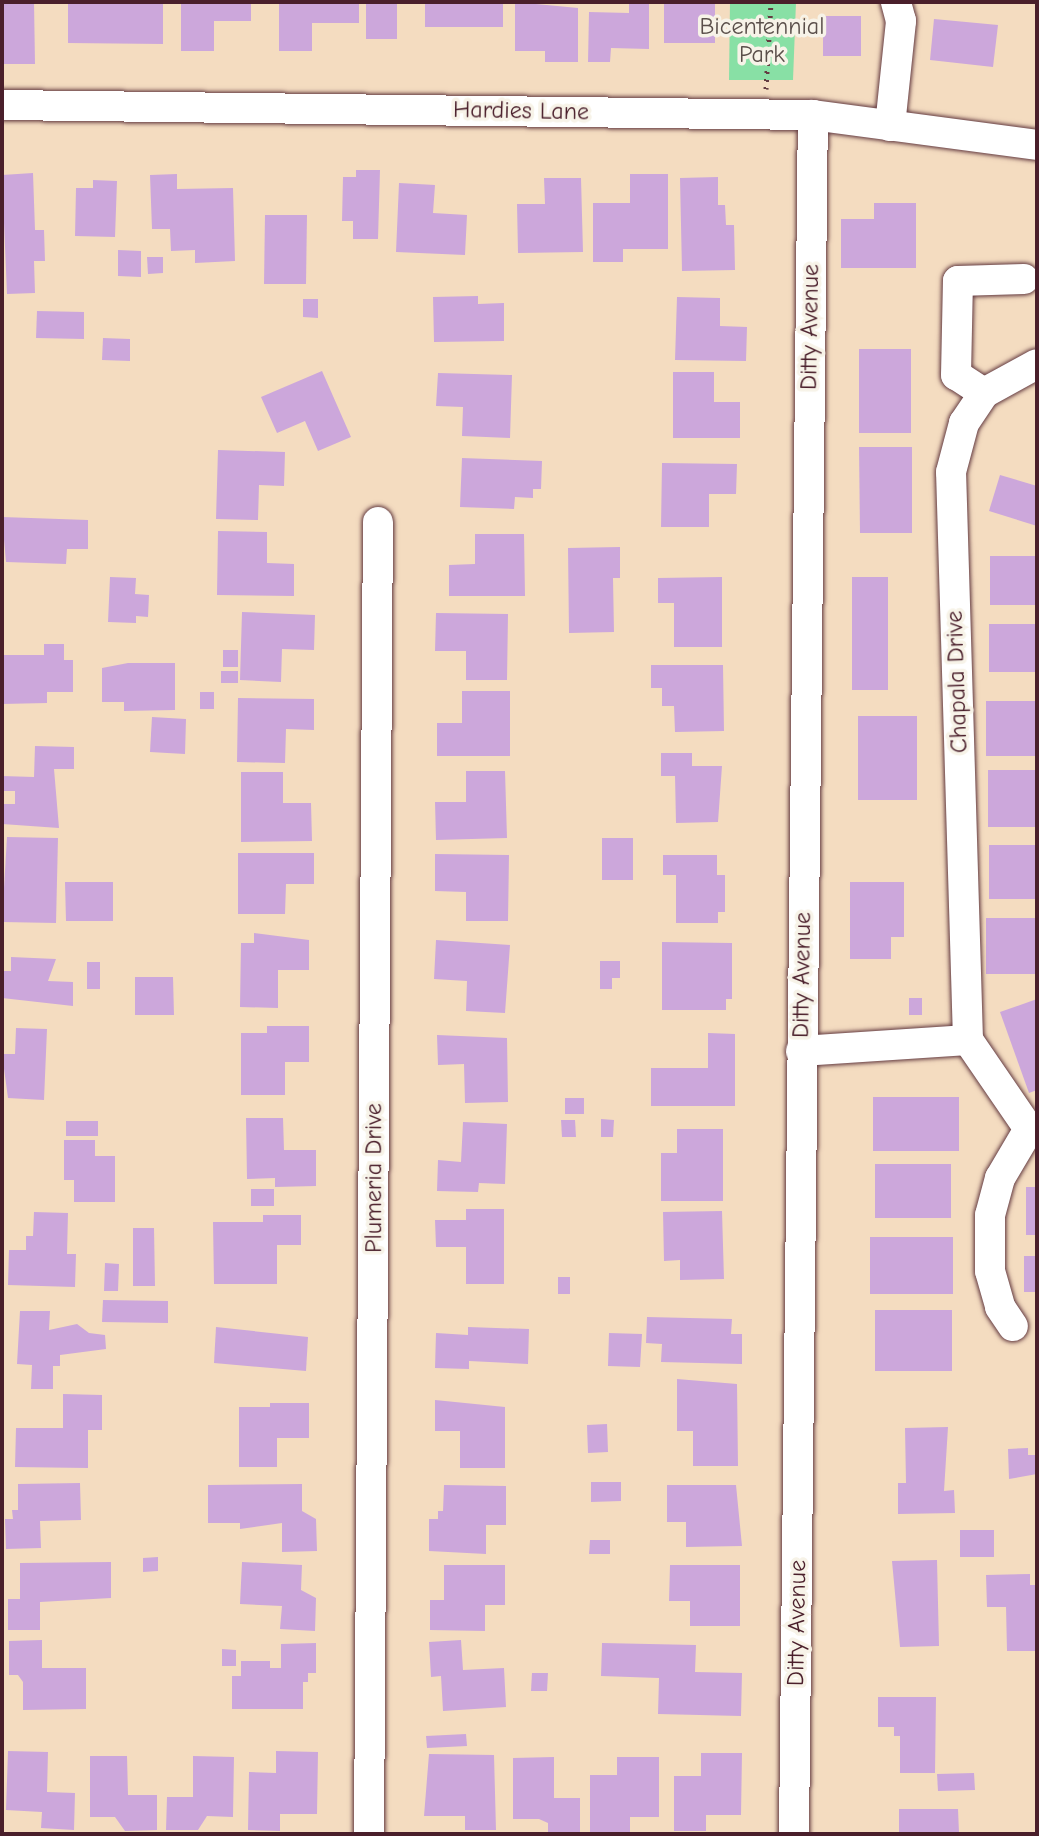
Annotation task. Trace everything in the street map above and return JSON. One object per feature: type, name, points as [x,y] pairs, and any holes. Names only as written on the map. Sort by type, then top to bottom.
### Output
[{"type":"street","points":[[890,126],[901,21],[896,2]]},
{"type":"street","name":"Hardies Lane","points":[[2,105],[762,113],[813,115],[1037,145]]},
{"type":"street","name":"Ditty Avenue","points":[[794,1834],[813,115]]},
{"type":"street","points":[[984,393],[956,375],[958,281],[1024,279]]},
{"type":"street","name":"Chapala Drive","points":[[968,1040],[951,472],[964,423],[984,393],[1037,364]]},
{"type":"street","name":"Plumeria Drive","points":[[369,1834],[378,522]]},
{"type":"street","points":[[801,1051],[968,1040],[1033,1128],[1000,1178],[990,1215],[990,1271],[1000,1307],[1013,1326]]},
{"type":"path","points":[[762,113],[771,2]]},
{"type":"green space","name":"Bicentennial Park","points":[[730,2],[796,2],[793,80],[729,80]]},
{"type":"building","points":[[2,2],[34,2],[35,64],[2,64]]},
{"type":"building","points":[[68,2],[163,2],[163,44],[68,43]]},
{"type":"building","points":[[181,2],[251,2],[251,21],[214,21],[214,51],[181,51]]},
{"type":"building","points":[[279,2],[359,2],[359,23],[312,23],[312,51],[279,51]]},
{"type":"building","points":[[366,2],[397,2],[397,39],[366,39]]},
{"type":"building","points":[[425,2],[503,2],[503,27],[425,27]]},
{"type":"building","points":[[515,2],[578,8],[578,62],[545,62],[545,51],[515,51]]},
{"type":"building","points":[[629,2],[649,2],[649,49],[611,48],[610,62],[588,62],[589,12],[629,13]]},
{"type":"building","points":[[664,2],[715,2],[715,43],[664,43]]},
{"type":"building","points":[[823,16],[861,16],[861,56],[823,56]]},
{"type":"building","points":[[934,19],[998,25],[993,67],[930,60]]},
{"type":"building","points":[[356,170],[380,170],[378,239],[353,239],[353,221],[342,221],[343,177],[356,177]]},
{"type":"building","points":[[33,173],[35,230],[44,230],[45,261],[34,261],[35,293],[7,294],[2,175]]},
{"type":"building","points":[[177,174],[177,189],[233,188],[235,261],[195,263],[195,250],[171,251],[170,229],[152,229],[150,175]]},
{"type":"building","points":[[630,174],[668,174],[668,249],[623,249],[623,262],[593,262],[593,203],[630,203]]},
{"type":"building","points":[[718,177],[718,205],[725,205],[726,225],[734,225],[735,270],[682,271],[680,178]]},
{"type":"building","points":[[544,178],[581,178],[583,252],[518,253],[517,204],[545,204]]},
{"type":"building","points":[[93,180],[117,181],[115,237],[75,236],[76,188],[93,188]]},
{"type":"building","points":[[399,183],[435,185],[433,213],[467,215],[465,255],[396,252]]},
{"type":"building","points":[[874,203],[916,203],[916,268],[841,268],[841,219],[874,219]]},
{"type":"building","points":[[265,215],[307,215],[306,284],[264,284]]},
{"type":"building","points":[[118,250],[141,251],[141,277],[118,276]]},
{"type":"building","points":[[147,257],[163,257],[163,273],[148,274]]},
{"type":"building","points":[[478,296],[478,304],[504,303],[504,341],[434,342],[433,297]]},
{"type":"building","points":[[677,297],[720,298],[720,326],[747,327],[746,361],[675,360]]},
{"type":"building","points":[[303,299],[318,299],[318,318],[303,317]]},
{"type":"building","points":[[37,311],[84,312],[84,339],[36,338]]},
{"type":"building","points":[[103,338],[130,339],[130,361],[102,360]]},
{"type":"building","points":[[859,349],[911,349],[911,433],[859,433]]},
{"type":"building","points":[[322,371],[351,437],[318,451],[305,421],[277,433],[261,397]]},
{"type":"building","points":[[673,372],[714,372],[714,402],[740,402],[740,438],[673,438]]},
{"type":"building","points":[[438,373],[512,375],[510,438],[462,436],[463,407],[436,406]]},
{"type":"building","points":[[859,447],[912,447],[912,533],[860,533]]},
{"type":"building","points":[[218,450],[285,452],[284,486],[259,485],[258,520],[216,519]]},
{"type":"building","points":[[462,458],[542,461],[541,489],[533,489],[533,498],[515,497],[514,509],[460,507]]},
{"type":"building","points":[[662,463],[737,464],[736,494],[709,494],[709,527],[661,527]]},
{"type":"building","points":[[1000,475],[1037,486],[1037,526],[989,511]]},
{"type":"building","points":[[2,517],[88,520],[88,549],[67,549],[66,564],[6,562]]},
{"type":"building","points":[[218,531],[267,532],[267,563],[294,564],[294,596],[217,595]]},
{"type":"building","points":[[475,534],[524,534],[525,596],[449,596],[449,565],[475,564]]},
{"type":"building","points":[[620,547],[620,578],[613,578],[614,632],[569,633],[568,548]]},
{"type":"building","points":[[990,556],[1037,556],[1037,605],[990,605]]},
{"type":"building","points":[[110,577],[136,578],[135,594],[149,595],[148,617],[136,616],[136,623],[108,622]]},
{"type":"building","points":[[722,577],[722,647],[674,647],[674,603],[658,603],[658,578]]},
{"type":"building","points":[[852,577],[888,577],[888,690],[852,690]]},
{"type":"building","points":[[242,612],[315,615],[314,650],[282,649],[281,682],[240,680]]},
{"type":"building","points":[[436,613],[508,614],[507,680],[466,680],[466,651],[435,651]]},
{"type":"building","points":[[989,624],[1037,624],[1037,672],[989,672]]},
{"type":"building","points":[[44,644],[64,644],[64,660],[73,660],[73,692],[47,692],[47,703],[2,704],[2,655],[44,655]]},
{"type":"building","points":[[223,650],[238,650],[238,667],[223,667]]},
{"type":"building","points":[[128,663],[175,663],[175,710],[124,711],[124,702],[102,702],[102,668]]},
{"type":"building","points":[[651,665],[723,665],[724,731],[675,732],[674,706],[662,706],[662,688],[651,688]]},
{"type":"building","points":[[221,671],[238,671],[238,683],[221,683]]},
{"type":"building","points":[[462,691],[510,691],[510,756],[437,756],[437,723],[462,723]]},
{"type":"building","points":[[200,692],[214,692],[214,709],[200,709]]},
{"type":"building","points":[[238,698],[314,699],[314,730],[286,729],[285,763],[237,762]]},
{"type":"building","points":[[986,701],[1037,701],[1037,756],[986,756]]},
{"type":"building","points":[[858,716],[917,716],[917,800],[858,800]]},
{"type":"building","points":[[152,717],[186,719],[185,754],[150,752]]},
{"type":"building","points":[[35,746],[74,747],[74,769],[54,769],[59,828],[2,824],[2,804],[15,804],[15,791],[2,791],[2,776],[34,777]]},
{"type":"building","points":[[661,753],[692,753],[692,766],[722,766],[718,822],[676,823],[675,776],[661,776]]},
{"type":"building","points":[[988,770],[1037,770],[1037,827],[988,827]]},
{"type":"building","points":[[466,771],[505,771],[507,838],[436,840],[435,802],[466,802]]},
{"type":"building","points":[[241,772],[283,772],[283,803],[311,803],[312,841],[241,842]]},
{"type":"building","points":[[7,837],[58,838],[56,923],[2,922]]},
{"type":"building","points":[[602,838],[633,838],[633,880],[602,880]]},
{"type":"building","points":[[989,845],[1037,845],[1037,899],[989,899]]},
{"type":"building","points":[[238,853],[314,853],[314,884],[286,884],[285,914],[238,914]]},
{"type":"building","points":[[435,854],[509,855],[508,921],[466,921],[466,892],[435,891]]},
{"type":"building","points":[[663,855],[717,855],[717,875],[725,875],[725,912],[718,912],[718,923],[676,923],[676,875],[663,875]]},
{"type":"building","points":[[65,882],[113,882],[113,921],[66,921]]},
{"type":"building","points":[[850,882],[904,882],[904,937],[891,937],[891,959],[850,959]]},
{"type":"building","points":[[986,918],[1037,918],[1037,974],[986,974]]},
{"type":"building","points":[[254,933],[309,940],[309,970],[278,970],[278,1008],[240,1007],[241,943],[254,943]]},
{"type":"building","points":[[436,940],[510,945],[505,1013],[466,1011],[467,981],[434,979]]},
{"type":"building","points":[[662,942],[732,943],[732,999],[726,999],[726,1010],[662,1010]]},
{"type":"building","points":[[11,957],[56,959],[48,981],[73,982],[73,1006],[2,998],[2,971],[11,971]]},
{"type":"building","points":[[600,961],[620,961],[620,978],[612,978],[612,989],[600,989]]},
{"type":"building","points":[[87,962],[100,962],[100,989],[87,989]]},
{"type":"building","points":[[135,977],[173,977],[174,1015],[135,1015]]},
{"type":"building","points":[[909,998],[922,998],[922,1015],[909,1015]]},
{"type":"building","points":[[1037,999],[1037,1090],[1029,1093],[1000,1012]]},
{"type":"building","points":[[267,1026],[309,1026],[309,1062],[285,1062],[285,1095],[241,1095],[241,1033],[267,1033]]},
{"type":"building","points":[[16,1028],[47,1029],[44,1100],[8,1098],[2,1054],[15,1054]]},
{"type":"building","points":[[708,1033],[735,1034],[735,1106],[651,1106],[651,1068],[708,1068]]},
{"type":"building","points":[[437,1035],[507,1038],[508,1102],[465,1103],[464,1064],[438,1065]]},
{"type":"building","points":[[873,1097],[959,1097],[959,1151],[873,1151]]},
{"type":"building","points":[[565,1098],[584,1098],[584,1114],[565,1114]]},
{"type":"building","points":[[246,1118],[283,1118],[284,1150],[316,1150],[316,1186],[275,1187],[275,1178],[247,1179]]},
{"type":"building","points":[[601,1119],[614,1120],[613,1137],[601,1137]]},
{"type":"building","points":[[561,1120],[575,1120],[576,1137],[562,1137]]},
{"type":"building","points":[[66,1121],[98,1121],[98,1136],[66,1136]]},
{"type":"building","points":[[463,1122],[507,1124],[505,1184],[479,1183],[478,1192],[437,1191],[438,1160],[461,1162]]},
{"type":"building","points":[[677,1129],[723,1129],[723,1201],[661,1201],[661,1153],[677,1153]]},
{"type":"building","points":[[64,1140],[95,1140],[95,1156],[115,1156],[115,1202],[74,1202],[74,1180],[64,1180]]},
{"type":"building","points":[[875,1164],[951,1164],[951,1218],[875,1218]]},
{"type":"building","points":[[1026,1187],[1037,1187],[1037,1235],[1026,1235]]},
{"type":"building","points":[[251,1189],[274,1189],[274,1206],[251,1206]]},
{"type":"building","points":[[466,1209],[504,1209],[504,1284],[466,1284],[466,1247],[436,1247],[435,1220],[466,1220]]},
{"type":"building","points":[[722,1211],[724,1279],[680,1280],[680,1260],[664,1261],[663,1212]]},
{"type":"building","points":[[34,1212],[68,1213],[67,1254],[76,1254],[75,1287],[8,1285],[9,1250],[26,1250],[26,1236],[33,1236]]},
{"type":"building","points":[[263,1215],[301,1215],[301,1245],[277,1245],[277,1284],[214,1284],[213,1222],[263,1222]]},
{"type":"building","points":[[133,1228],[154,1228],[155,1286],[133,1286]]},
{"type":"building","points":[[870,1237],[953,1237],[953,1294],[870,1294]]},
{"type":"building","points":[[1024,1256],[1037,1256],[1037,1292],[1024,1292]]},
{"type":"building","points":[[105,1263],[119,1264],[118,1291],[104,1291]]},
{"type":"building","points":[[558,1277],[570,1277],[570,1294],[558,1294]]},
{"type":"building","points":[[103,1300],[168,1301],[168,1323],[102,1322]]},
{"type":"building","points":[[875,1310],[952,1310],[952,1371],[875,1371]]},
{"type":"building","points":[[20,1311],[50,1311],[49,1330],[77,1324],[89,1333],[105,1335],[106,1349],[60,1355],[60,1366],[53,1366],[53,1389],[31,1389],[32,1365],[17,1364]]},
{"type":"building","points":[[647,1317],[732,1319],[731,1334],[742,1334],[742,1364],[661,1362],[662,1344],[646,1343]]},
{"type":"building","points":[[216,1327],[308,1337],[306,1371],[214,1363]]},
{"type":"building","points":[[468,1327],[529,1329],[528,1364],[469,1361],[469,1369],[435,1368],[436,1333],[468,1335]]},
{"type":"building","points":[[609,1333],[642,1334],[640,1367],[608,1366]]},
{"type":"building","points":[[677,1379],[737,1384],[738,1466],[693,1466],[693,1431],[677,1431]]},
{"type":"building","points":[[63,1394],[102,1395],[102,1430],[88,1430],[88,1468],[15,1467],[16,1428],[63,1428]]},
{"type":"building","points":[[435,1400],[505,1407],[505,1468],[460,1468],[460,1431],[435,1431]]},
{"type":"building","points":[[270,1403],[309,1403],[309,1438],[277,1438],[277,1467],[239,1467],[239,1407],[270,1407]]},
{"type":"building","points":[[607,1424],[608,1452],[588,1453],[587,1425]]},
{"type":"building","points":[[948,1427],[944,1491],[954,1490],[955,1513],[898,1514],[898,1483],[906,1483],[905,1428]]},
{"type":"building","points":[[1028,1448],[1028,1455],[1037,1455],[1037,1474],[1009,1479],[1008,1449]]},
{"type":"building","points":[[591,1482],[621,1482],[621,1501],[591,1502]]},
{"type":"building","points":[[80,1483],[81,1520],[40,1521],[41,1548],[6,1549],[5,1519],[13,1519],[12,1510],[18,1510],[18,1484]]},
{"type":"building","points":[[302,1484],[302,1511],[316,1519],[317,1551],[282,1552],[282,1523],[240,1529],[240,1523],[208,1523],[208,1485]]},
{"type":"building","points":[[444,1485],[506,1486],[506,1525],[486,1525],[486,1554],[429,1551],[429,1519],[438,1519],[438,1511],[443,1511]]},
{"type":"building","points":[[667,1485],[736,1485],[742,1546],[686,1547],[686,1522],[667,1522]]},
{"type":"building","points":[[960,1530],[994,1530],[994,1557],[960,1557]]},
{"type":"building","points":[[590,1540],[610,1540],[610,1554],[589,1554]]},
{"type":"building","points":[[158,1557],[158,1571],[143,1572],[143,1558]]},
{"type":"building","points":[[937,1560],[939,1646],[900,1647],[892,1561]]},
{"type":"building","points":[[111,1562],[111,1598],[40,1602],[40,1630],[8,1630],[8,1599],[20,1599],[20,1563]]},
{"type":"building","points":[[242,1562],[302,1565],[301,1590],[316,1598],[315,1631],[280,1629],[282,1606],[240,1604]]},
{"type":"building","points":[[444,1565],[505,1565],[505,1605],[485,1605],[485,1631],[430,1630],[430,1600],[444,1600]]},
{"type":"building","points":[[670,1565],[740,1565],[740,1626],[690,1626],[690,1601],[669,1601]]},
{"type":"building","points":[[1030,1574],[1030,1585],[1035,1585],[1035,1651],[1007,1651],[1006,1607],[987,1607],[986,1575]]},
{"type":"building","points":[[42,1640],[42,1668],[86,1668],[86,1709],[23,1710],[23,1682],[18,1675],[9,1675],[9,1641]]},
{"type":"building","points":[[461,1640],[463,1670],[504,1668],[506,1707],[443,1711],[441,1676],[431,1677],[429,1642]]},
{"type":"building","points":[[316,1643],[316,1673],[308,1673],[308,1682],[303,1682],[303,1709],[232,1709],[232,1676],[241,1676],[241,1661],[270,1661],[270,1668],[281,1668],[281,1644]]},
{"type":"building","points":[[602,1643],[696,1645],[695,1672],[742,1673],[741,1716],[658,1714],[659,1678],[601,1676]]},
{"type":"building","points":[[222,1649],[236,1650],[236,1666],[222,1666]]},
{"type":"building","points":[[532,1673],[548,1673],[547,1691],[531,1691]]},
{"type":"building","points":[[878,1697],[936,1697],[935,1773],[900,1773],[900,1736],[894,1736],[894,1727],[878,1727]]},
{"type":"building","points":[[466,1734],[467,1746],[427,1748],[426,1736]]},
{"type":"building","points":[[8,1751],[48,1752],[47,1792],[75,1793],[74,1830],[41,1828],[42,1812],[6,1810]]},
{"type":"building","points":[[276,1751],[318,1752],[317,1814],[280,1814],[280,1831],[248,1830],[249,1772],[276,1773]]},
{"type":"building","points":[[701,1753],[742,1753],[741,1815],[706,1815],[706,1831],[674,1831],[674,1776],[701,1776]]},
{"type":"building","points":[[429,1754],[494,1755],[496,1830],[465,1830],[465,1816],[424,1816]]},
{"type":"building","points":[[90,1756],[127,1756],[128,1795],[157,1795],[157,1830],[125,1831],[115,1817],[90,1817]]},
{"type":"building","points":[[193,1756],[234,1757],[233,1817],[207,1816],[198,1830],[166,1830],[167,1797],[193,1797]]},
{"type":"building","points":[[554,1757],[554,1798],[580,1798],[580,1832],[548,1832],[548,1823],[539,1819],[513,1819],[513,1758]]},
{"type":"building","points":[[617,1757],[659,1757],[659,1817],[630,1817],[630,1832],[590,1832],[590,1775],[617,1775]]},
{"type":"building","points":[[974,1773],[975,1790],[938,1791],[937,1774]]},
{"type":"building","points":[[899,1809],[958,1809],[959,1833],[899,1834]]}]
